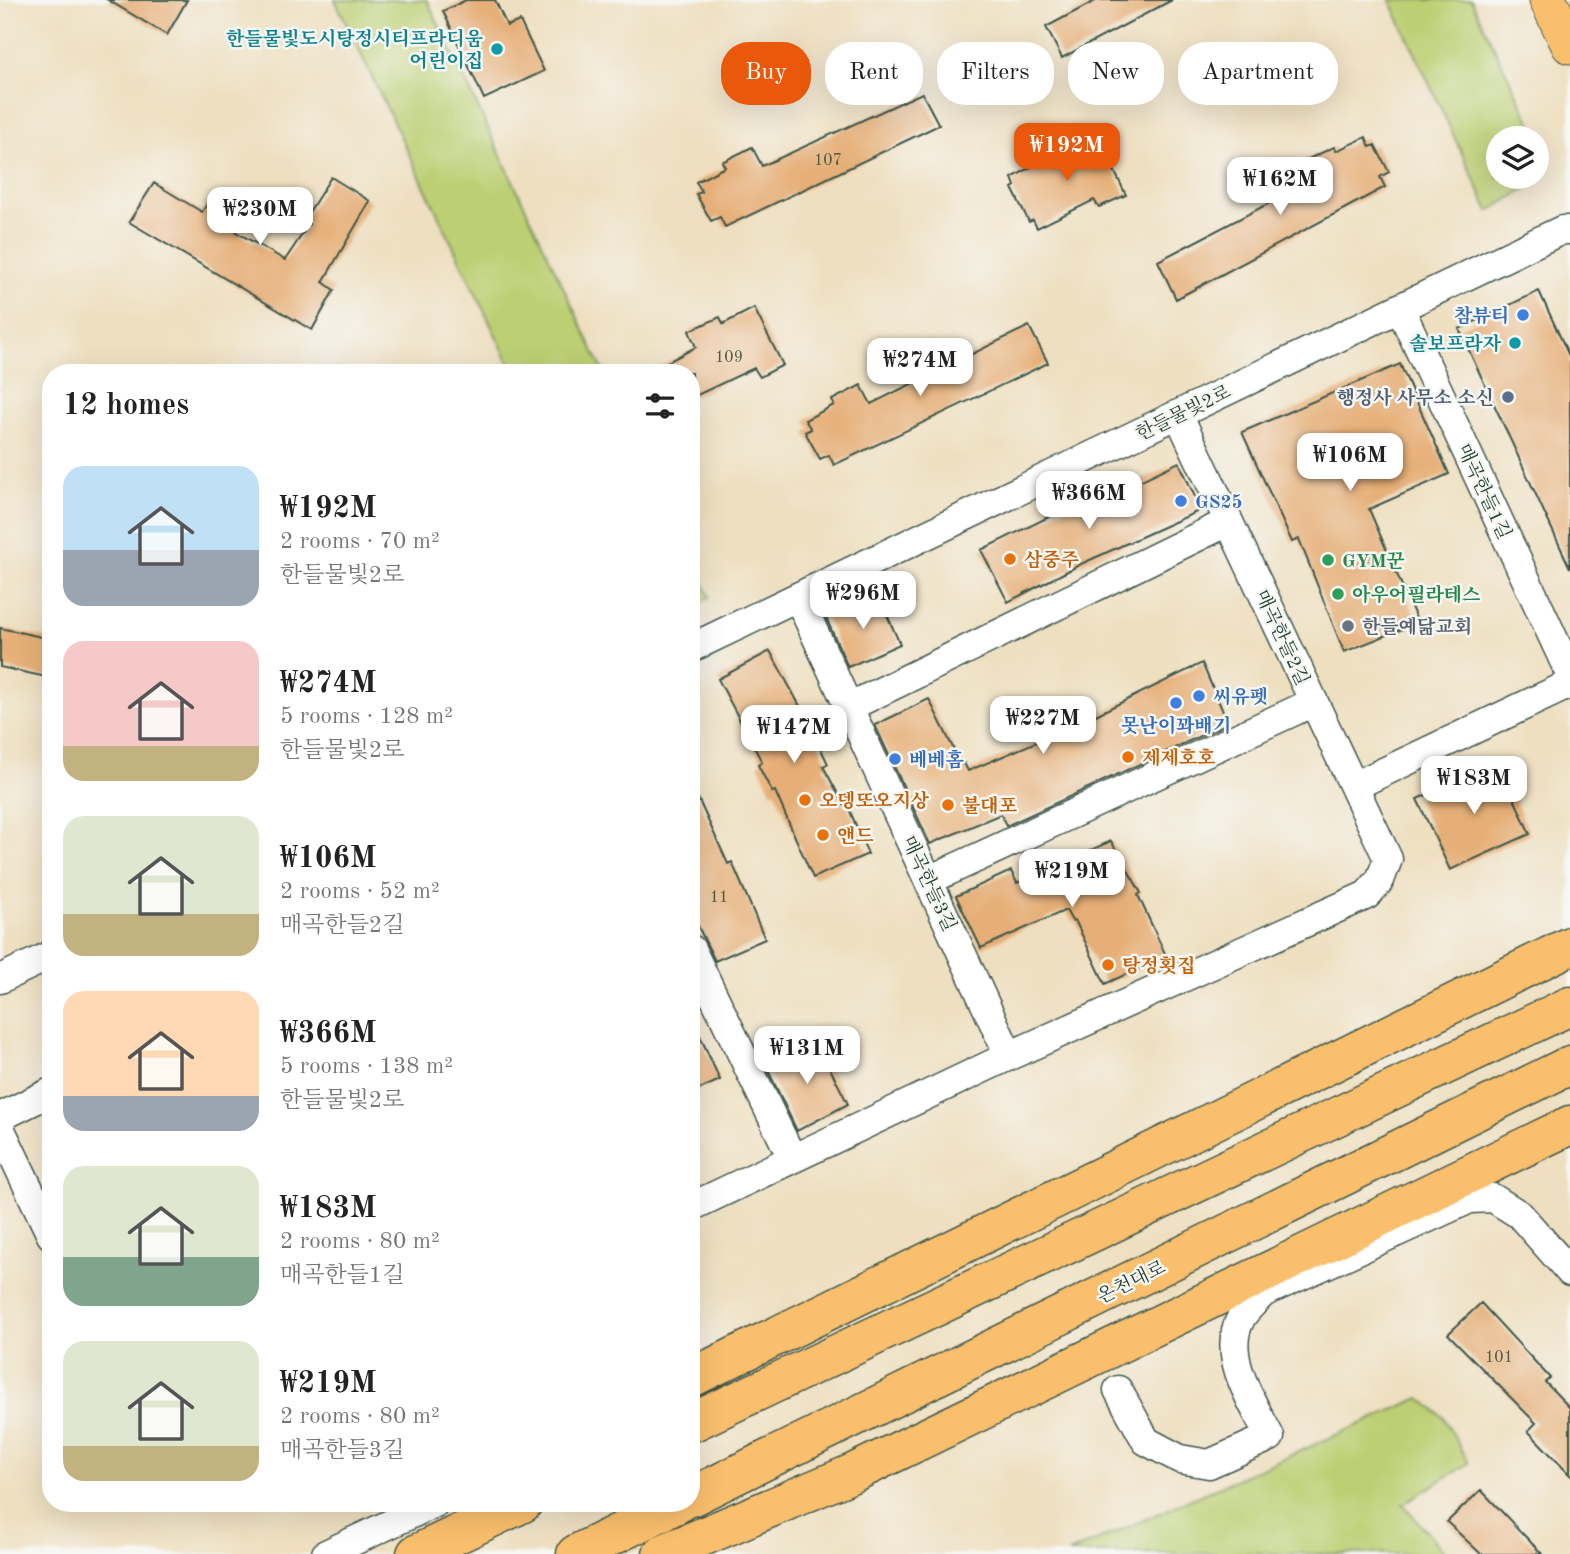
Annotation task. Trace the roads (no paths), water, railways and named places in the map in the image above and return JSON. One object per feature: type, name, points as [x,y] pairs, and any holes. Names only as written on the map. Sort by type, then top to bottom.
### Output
[{"type":"highway","points":[[700,1374],[1570,946]]},
{"type":"highway","points":[[700,1419],[1570,1006]]},
{"type":"highway","name":"온천대로","points":[[700,1493],[1570,1065]]},
{"type":"highway","points":[[662,1554],[853,1473],[1570,1125]]},
{"type":"highway","points":[[402,1554],[459,1512]]},
{"type":"highway","points":[[416,1554],[504,1512]]},
{"type":"highway","points":[[576,1554],[661,1512]]},
{"type":"main road","points":[[1548,0],[1570,45]]},
{"type":"street","name":"한들물빛2로","points":[[700,644],[1567,227]]},
{"type":"street","name":"매곡한들1길","points":[[1400,308],[1570,674]]},
{"type":"street","name":"매곡한들2길","points":[[1009,1056],[1367,895],[1380,880],[1388,859],[1178,414]]},
{"type":"street","points":[[849,707],[1228,522]]},
{"type":"street","name":"매곡한들3길","points":[[798,597],[1009,1056]]},
{"type":"street","points":[[1354,786],[1570,684]]},
{"type":"street","points":[[929,880],[1314,702]]},
{"type":"street","points":[[0,979],[42,959]]},
{"type":"street","points":[[701,993],[792,1158]]},
{"type":"street","points":[[700,1203],[1009,1056]]},
{"type":"street","points":[[0,1117],[42,1096]]},
{"type":"street","points":[[0,1128],[42,1216]]},
{"type":"street","points":[[1068,1368],[1087,1368],[1105,1377],[1118,1390],[1146,1441],[1180,1459],[1209,1464],[1270,1437],[1242,1380],[1235,1351],[1240,1318],[1263,1293],[1470,1199],[1493,1198],[1520,1215],[1570,1272]]},
{"type":"street","points":[[1118,1390],[1116,1372],[1120,1354],[1128,1339]]},
{"type":"street","points":[[326,1554],[416,1512]]},
{"type":"place","name":"한들물빛도시탕정시티프라디움 어린이집","points":[[497,49]]},
{"type":"place","name":"참뷰티","points":[[1523,315]]},
{"type":"place","name":"솔보프라자","points":[[1515,343]]},
{"type":"place","name":"행정사 사무소 소신","points":[[1508,397]]},
{"type":"place","name":"GS25","points":[[1181,501]]},
{"type":"place","name":"삼중주","points":[[1010,559]]},
{"type":"place","name":"GYM꾼","points":[[1328,560]]},
{"type":"place","name":"아우어필라테스","points":[[1338,594]]},
{"type":"place","name":"한들예닮교회","points":[[1348,626]]},
{"type":"place","name":"씨유펫","points":[[1199,696]]},
{"type":"place","name":"못난이꽈배기","points":[[1176,703]]},
{"type":"place","name":"제제호호","points":[[1128,757]]},
{"type":"place","name":"베베홈","points":[[895,759]]},
{"type":"place","name":"오뎅또오지상","points":[[805,800]]},
{"type":"place","name":"불대포","points":[[948,805]]},
{"type":"place","name":"앤드","points":[[823,835]]},
{"type":"place","name":"탕정횟집","points":[[1108,965]]}]
